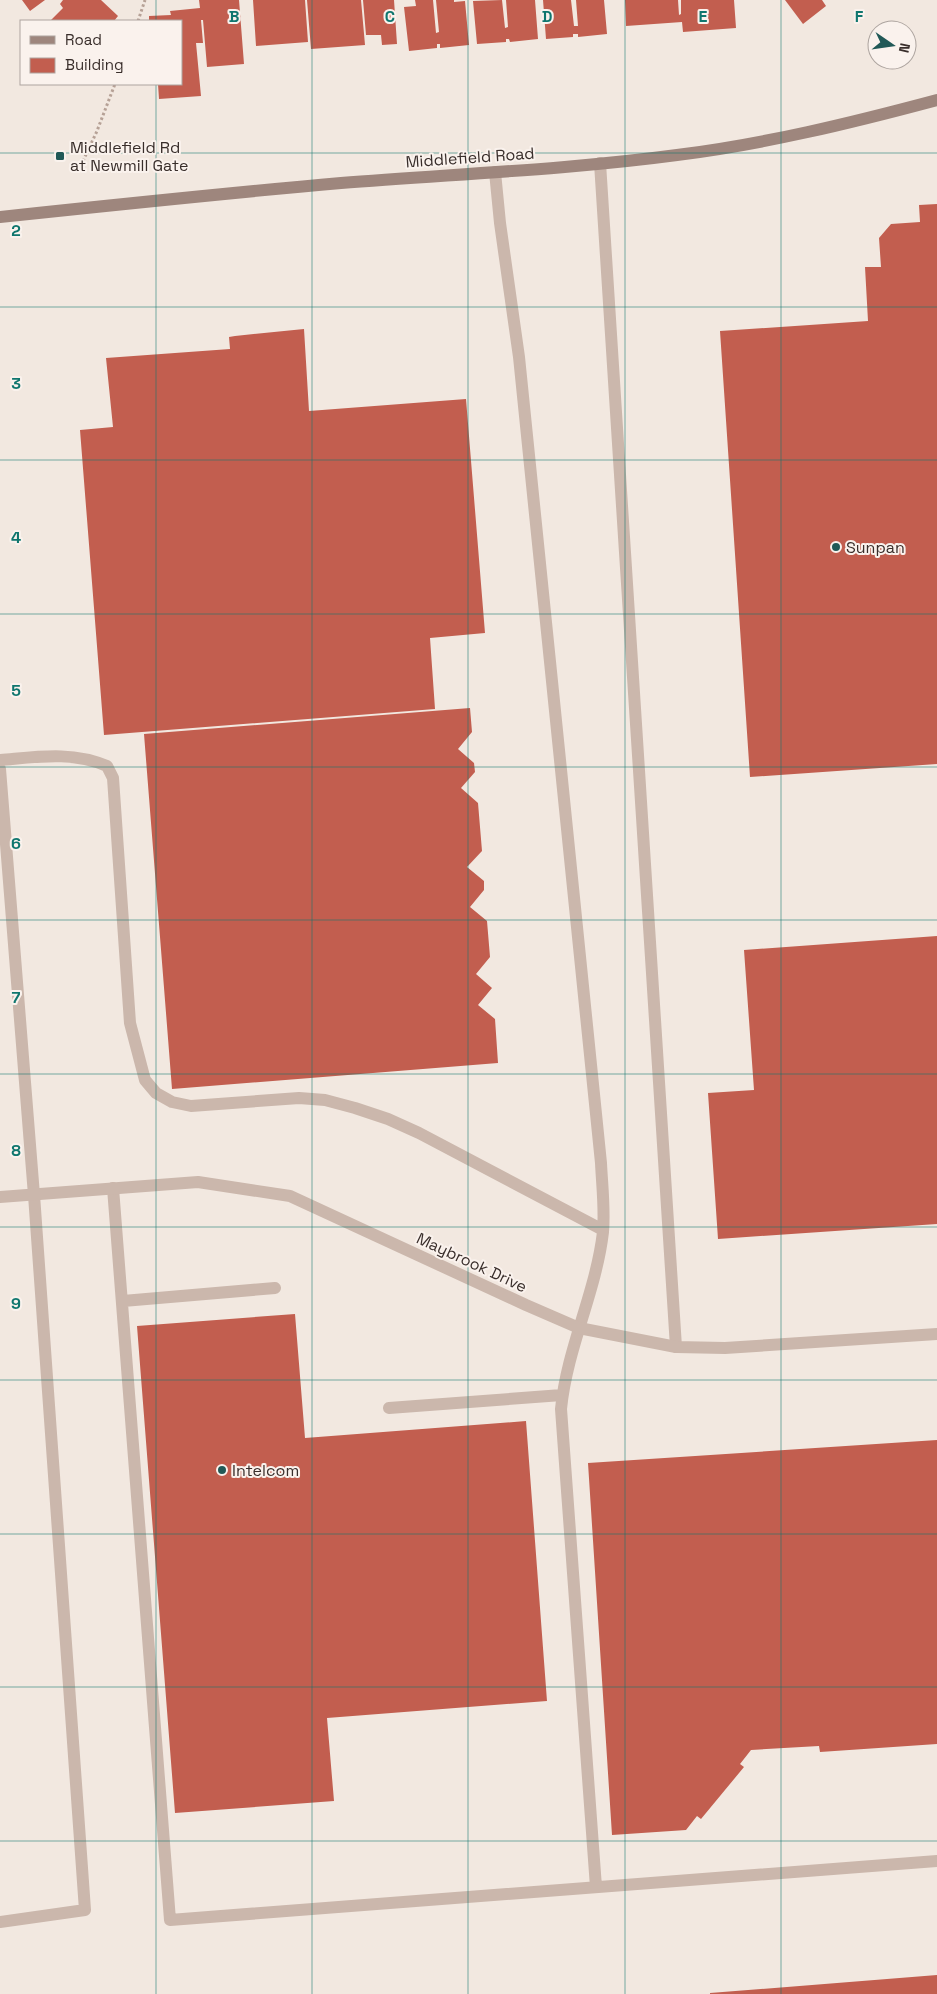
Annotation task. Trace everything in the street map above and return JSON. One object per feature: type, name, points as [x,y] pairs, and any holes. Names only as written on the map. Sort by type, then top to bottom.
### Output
[{"type":"main road","name":"Middlefield Road","points":[[0,217],[340,183],[495,172],[677,155],[757,143],[861,120],[937,100]]},
{"type":"street","points":[[600,163],[676,1347]]},
{"type":"street","points":[[495,172],[500,223],[520,366],[601,1163],[603,1230],[598,1259],[562,1395],[563,1433],[596,1887]]},
{"type":"street","points":[[0,760],[56,756],[77,757],[107,766],[114,778],[130,1023],[145,1080],[156,1094],[172,1102],[191,1106],[299,1098],[325,1100],[355,1108],[388,1119],[420,1133],[603,1230]]},
{"type":"street","points":[[0,769],[34,1195],[85,1910],[0,1922]]},
{"type":"street","name":"Maybrook Drive","points":[[0,1197],[198,1182],[290,1196],[579,1328],[676,1347],[725,1348],[937,1334]]},
{"type":"street","points":[[113,1188],[170,1920],[937,1861]]},
{"type":"street","points":[[123,1302],[275,1288]]},
{"type":"street","points":[[389,1408],[562,1395]]},
{"type":"path","points":[[138,20],[145,0]]},
{"type":"path","points":[[83,161],[98,131],[115,85]]},
{"type":"building","points":[[22,0],[45,0],[30,11]]},
{"type":"building","points":[[63,0],[101,0],[118,16],[115,20],[51,20],[63,8],[60,4]]},
{"type":"building","points":[[199,0],[239,0],[244,64],[207,67],[203,20],[201,20],[203,43],[196,43],[201,96],[159,99],[158,85],[182,85],[182,20],[149,20],[149,16],[171,15],[170,11],[200,8]]},
{"type":"building","points":[[253,0],[305,0],[308,42],[256,46]]},
{"type":"building","points":[[307,0],[361,0],[365,45],[311,49]]},
{"type":"building","points":[[363,0],[394,0],[397,44],[382,45],[381,35],[366,35]]},
{"type":"building","points":[[415,0],[433,0],[436,33],[439,32],[436,0],[465,1],[469,45],[440,48],[440,44],[437,44],[437,48],[409,51],[404,7],[416,6]]},
{"type":"building","points":[[502,0],[505,28],[508,27],[506,0],[535,0],[538,39],[510,42],[509,39],[506,39],[506,42],[477,44],[473,1]]},
{"type":"building","points":[[543,0],[571,0],[574,26],[578,26],[576,0],[604,0],[607,34],[578,37],[578,34],[573,34],[573,37],[546,39]]},
{"type":"building","points":[[625,0],[678,0],[679,15],[681,14],[681,0],[734,0],[736,28],[683,32],[682,22],[626,26]]},
{"type":"building","points":[[785,0],[822,0],[826,6],[803,24]]},
{"type":"building","name":"Sunpan","points":[[937,204],[937,764],[750,777],[720,331],[868,321],[865,267],[881,267],[879,238],[891,224],[920,222],[919,205]]},
{"type":"building","points":[[304,329],[309,411],[466,399],[485,633],[430,638],[435,709],[104,735],[80,430],[113,427],[106,358],[230,349],[229,337]]},
{"type":"building","points":[[470,708],[472,732],[458,749],[474,763],[475,772],[461,788],[478,803],[482,851],[467,867],[484,881],[484,890],[470,907],[487,921],[490,957],[476,974],[492,988],[478,1005],[495,1019],[498,1063],[172,1089],[144,734]]},
{"type":"building","points":[[937,936],[937,1224],[718,1239],[708,1093],[754,1090],[744,950]]},
{"type":"building","points":[[295,1314],[305,1438],[526,1421],[547,1701],[327,1718],[334,1801],[175,1813],[137,1326]]},
{"type":"building","points":[[937,1440],[937,1744],[820,1752],[819,1746],[751,1750],[740,1764],[744,1767],[701,1819],[697,1816],[686,1830],[612,1835],[588,1463]]},
{"type":"building","points":[[937,1975],[937,1994],[710,1994],[710,1993]]},
{"type":"place","name":"Middlefield Rd at Newmill Gate","points":[[60,156]]},
{"type":"place","name":"Sunpan","points":[[836,547]]},
{"type":"place","name":"Intelcom","points":[[222,1470]]}]
